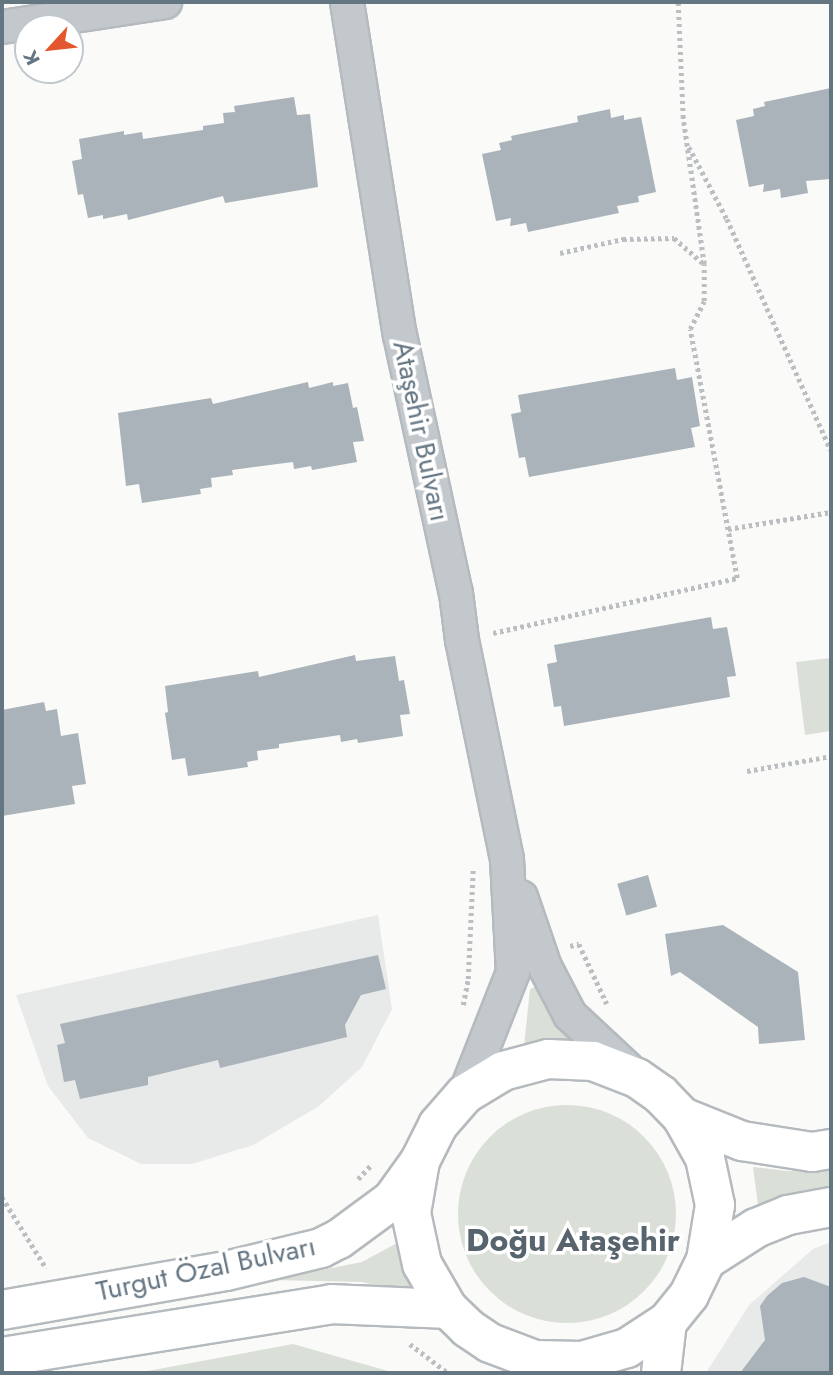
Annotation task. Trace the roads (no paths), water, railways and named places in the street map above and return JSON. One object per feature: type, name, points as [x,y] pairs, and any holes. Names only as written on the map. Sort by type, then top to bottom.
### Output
[{"type":"main road","name":"Turgut Özal Bulvarı","points":[[2,1310],[226,1271],[320,1248],[339,1239],[392,1200],[420,1161],[438,1125],[465,1094],[503,1071],[548,1059],[593,1062],[637,1077],[661,1095],[682,1117],[705,1158],[715,1205],[706,1260],[689,1295],[667,1322],[627,1348],[582,1361],[535,1360],[490,1343],[448,1309],[422,1264],[411,1213],[420,1161]]},
{"type":"main road","name":"Turgut Özal Bulvarı","points":[[682,1117],[742,1141],[812,1152],[831,1149]]},
{"type":"main road","points":[[706,1260],[756,1228],[788,1214],[831,1207]]},
{"type":"main road","name":"Turgut Özal Bulvarı","points":[[16,1362],[332,1304],[448,1309]]},
{"type":"main road","points":[[661,1373],[667,1322]]},
{"type":"main road","points":[[490,1343],[515,1373]]},
{"type":"street","points":[[2,27],[165,2]]},
{"type":"street","name":"Ataşehir Bulvarı","points":[[347,2],[400,335],[456,593],[462,639],[526,953],[570,1015],[637,1077]]},
{"type":"street","name":"Ataşehir Bulvarı","points":[[465,1094],[513,972],[526,953]]},
{"type":"district","name":"Doğu Ataşehir","points":[[573,1240]]}]
